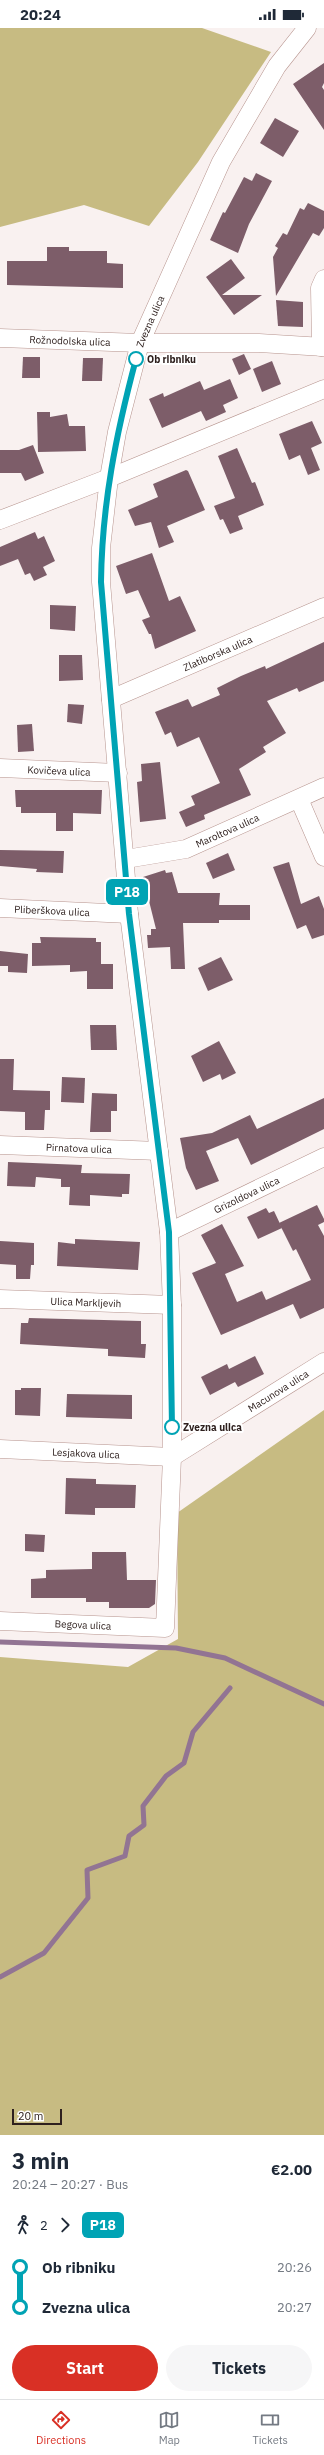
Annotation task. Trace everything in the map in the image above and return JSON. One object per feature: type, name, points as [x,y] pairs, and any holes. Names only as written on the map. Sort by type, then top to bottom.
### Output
[{"type":"street","name":"Zvezna ulica","points":[[165,1628],[172,1457],[172,1306],[169,1232],[129,914],[126,859],[101,582],[101,548],[109,478],[117,432],[140,343],[221,162],[277,66],[307,28]]},
{"type":"street","points":[[140,343],[259,343],[322,347],[320,288],[324,279]]},
{"type":"street","name":"Rožnodolska ulica","points":[[0,338],[140,343]]},
{"type":"street","points":[[0,520],[109,478],[324,389]]},
{"type":"street","name":"Zlatiborska ulica","points":[[111,699],[324,607]]},
{"type":"street","name":"Kovičeva ulica","points":[[0,768],[118,773]]},
{"type":"street","name":"Maroltova ulica","points":[[126,859],[186,849],[299,799],[324,786]]},
{"type":"street","points":[[299,799],[324,857]]},
{"type":"street","name":"Pliberškova ulica","points":[[0,908],[129,914]]},
{"type":"street","name":"Pirnatova ulica","points":[[0,1145],[159,1151]]},
{"type":"street","name":"Grizoldova ulica","points":[[169,1232],[324,1157]]},
{"type":"street","name":"Ulica Markljevih","points":[[0,1299],[172,1306]]},
{"type":"street","name":"Macunova ulica","points":[[172,1457],[324,1362]]},
{"type":"street","name":"Lesjakova ulica","points":[[0,1449],[172,1457]]},
{"type":"street","name":"Begova ulica","points":[[0,1621],[165,1628]]},
{"type":"shaded area","points":[[0,28],[202,28],[271,52],[198,162],[149,226],[84,205],[0,227]]},
{"type":"shaded area","points":[[324,1410],[324,2135],[0,2135],[0,1657],[128,1667],[178,1639],[177,1513]]},
{"type":"building","points":[[324,63],[324,83],[322,87],[324,90],[324,130],[293,84]]},
{"type":"building","points":[[275,118],[299,131],[283,157],[260,143]]},
{"type":"building","points":[[256,173],[272,181],[249,224],[238,253],[210,240],[223,212],[225,213],[244,177],[252,181]]},
{"type":"building","points":[[308,203],[324,211],[324,228],[319,236],[313,233],[276,296],[273,257],[278,248],[275,246],[283,233],[287,235],[300,208],[304,210]]},
{"type":"building","points":[[47,247],[69,247],[69,251],[107,251],[107,263],[123,264],[123,288],[7,285],[7,261],[47,261]]},
{"type":"building","points":[[231,259],[245,278],[222,295],[262,295],[234,315],[206,277]]},
{"type":"building","points":[[276,300],[303,302],[303,327],[278,326]]},
{"type":"building","points":[[244,354],[251,369],[239,375],[232,359]]},
{"type":"building","points":[[23,357],[40,357],[40,378],[22,378]]},
{"type":"building","points":[[83,358],[103,358],[102,381],[82,381]]},
{"type":"building","points":[[272,361],[281,384],[262,392],[253,369]]},
{"type":"building","points":[[230,379],[238,398],[223,405],[226,412],[206,421],[201,411],[162,428],[149,399],[163,393],[164,397],[200,381],[204,390]]},
{"type":"building","points":[[37,412],[50,412],[50,417],[67,414],[69,426],[85,426],[86,451],[38,452]]},
{"type":"building","points":[[312,421],[322,443],[311,448],[320,470],[308,475],[300,455],[289,460],[279,434]]},
{"type":"building","points":[[33,445],[44,473],[25,481],[21,473],[0,473],[0,450],[19,450]]},
{"type":"building","points":[[237,448],[252,483],[255,482],[264,505],[238,516],[243,529],[230,534],[223,519],[220,520],[214,506],[235,498],[218,456]]},
{"type":"building","points":[[186,470],[188,471],[205,510],[167,526],[174,542],[159,548],[151,522],[135,526],[128,510],[158,497],[153,484]]},
{"type":"building","points":[[35,532],[38,539],[44,536],[55,561],[43,567],[47,575],[34,581],[30,573],[25,575],[18,559],[0,566],[0,547]]},
{"type":"building","points":[[152,553],[169,601],[180,596],[196,631],[155,649],[151,634],[149,634],[142,620],[150,617],[138,590],[126,594],[116,566]]},
{"type":"building","points":[[50,605],[76,606],[75,631],[50,629]]},
{"type":"building","points":[[324,642],[324,681],[299,692],[297,688],[267,701],[286,733],[263,747],[266,752],[239,769],[251,795],[204,815],[205,819],[186,827],[179,812],[195,805],[191,796],[220,783],[199,737],[177,747],[171,732],[165,735],[155,712],[188,699],[192,707],[220,695],[217,688],[241,676],[265,666],[266,669]]},
{"type":"building","points":[[59,655],[82,655],[83,680],[59,681]]},
{"type":"building","points":[[68,704],[84,705],[82,724],[67,722]]},
{"type":"building","points":[[32,724],[34,751],[18,752],[17,725]]},
{"type":"building","points":[[160,762],[166,819],[140,822],[137,782],[142,781],[141,764]]},
{"type":"building","points":[[15,790],[102,790],[101,814],[73,813],[73,831],[56,831],[56,813],[21,813],[21,807],[16,807]]},
{"type":"building","points":[[0,850],[64,851],[63,873],[36,872],[37,869],[0,866]]},
{"type":"building","points":[[228,853],[235,870],[213,879],[206,863]]},
{"type":"building","points":[[289,862],[301,904],[319,896],[324,909],[324,935],[312,939],[306,925],[297,929],[273,867]]},
{"type":"building","points":[[165,870],[166,873],[172,872],[178,893],[220,893],[219,905],[250,905],[250,920],[219,920],[219,923],[183,923],[185,969],[171,969],[170,947],[148,948],[147,935],[151,935],[151,929],[156,929],[143,877]]},
{"type":"building","points":[[40,937],[96,938],[96,942],[101,942],[101,964],[113,964],[113,989],[87,989],[87,971],[70,972],[70,965],[32,966],[32,943],[41,943]]},
{"type":"building","points":[[0,951],[28,954],[27,973],[8,972],[8,966],[0,966]]},
{"type":"building","points":[[221,957],[233,980],[208,991],[198,968]]},
{"type":"building","points":[[90,1025],[116,1025],[117,1050],[91,1050]]},
{"type":"building","points":[[219,1041],[236,1073],[222,1080],[220,1074],[203,1082],[191,1056]]},
{"type":"building","points":[[0,1059],[14,1059],[13,1090],[50,1091],[50,1110],[45,1110],[44,1130],[25,1130],[25,1112],[0,1111]]},
{"type":"building","points":[[62,1077],[85,1078],[84,1103],[61,1102]]},
{"type":"building","points":[[92,1093],[117,1094],[117,1111],[111,1111],[111,1132],[90,1132]]},
{"type":"building","points":[[324,1098],[324,1129],[251,1165],[238,1138],[206,1151],[219,1181],[196,1190],[186,1168],[180,1138],[212,1133],[250,1115],[257,1129]]},
{"type":"building","points":[[8,1162],[82,1165],[81,1173],[130,1174],[129,1194],[122,1194],[122,1197],[90,1195],[90,1206],[69,1205],[70,1187],[61,1187],[61,1179],[36,1177],[35,1187],[7,1186]]},
{"type":"building","points":[[317,1205],[324,1219],[324,1222],[318,1225],[324,1236],[324,1308],[300,1319],[293,1304],[221,1335],[192,1273],[216,1263],[201,1235],[222,1224],[244,1266],[225,1274],[237,1302],[262,1291],[266,1300],[311,1280],[296,1249],[293,1251],[279,1223]]},
{"type":"building","points":[[266,1208],[269,1213],[274,1211],[282,1228],[258,1239],[247,1217]]},
{"type":"building","points":[[75,1239],[140,1242],[138,1270],[57,1266],[58,1242],[75,1244]]},
{"type":"building","points":[[0,1241],[34,1243],[34,1265],[31,1265],[30,1279],[16,1279],[16,1265],[0,1264]]},
{"type":"building","points":[[29,1318],[141,1321],[141,1344],[146,1344],[145,1358],[108,1356],[108,1349],[20,1344],[21,1323],[28,1323]]},
{"type":"building","points":[[255,1356],[264,1374],[238,1387],[235,1382],[210,1395],[201,1377],[227,1364],[229,1369]]},
{"type":"building","points":[[21,1388],[41,1388],[40,1416],[15,1415],[15,1390],[21,1390]]},
{"type":"building","points":[[67,1394],[132,1395],[132,1419],[66,1417]]},
{"type":"building","points":[[66,1478],[96,1479],[96,1484],[136,1485],[135,1508],[95,1508],[95,1515],[65,1514]]},
{"type":"building","points":[[25,1534],[45,1535],[44,1552],[25,1551]]},
{"type":"building","points":[[92,1552],[126,1552],[127,1580],[156,1580],[155,1604],[149,1608],[109,1608],[109,1602],[86,1602],[86,1598],[31,1598],[31,1579],[46,1578],[46,1570],[92,1569]]},
{"type":"waterway","points":[[0,1642],[176,1648],[225,1658],[324,1704]]},
{"type":"waterway","points":[[0,1977],[44,1953],[88,1898],[87,1870],[125,1856],[129,1836],[144,1825],[143,1806],[166,1776],[184,1763],[193,1732],[230,1688]]},
{"type":"bus line","name":"P18","points":[[136,359],[117,432],[109,478],[101,548],[101,582],[126,859],[129,914],[169,1232],[172,1306],[172,1427]]},
{"type":"place","name":"Ob ribniku","points":[[136,359]]},
{"type":"place","name":"Zvezna ulica","points":[[172,1427]]}]
